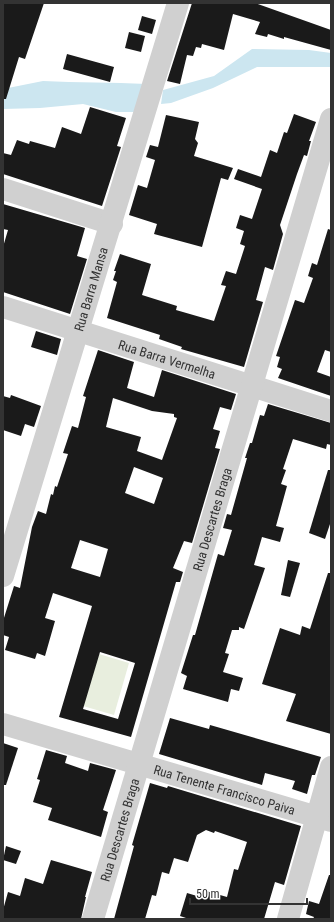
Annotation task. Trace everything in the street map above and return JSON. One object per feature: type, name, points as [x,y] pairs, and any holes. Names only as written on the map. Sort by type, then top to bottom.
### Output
[{"type":"street","name":"Rua Barra Mansa","points":[[3,576],[112,224],[178,3]]},
{"type":"street","name":"Rua Descartes Braga","points":[[93,919],[140,766],[250,386],[331,119]]},
{"type":"street","points":[[3,189],[112,224]]},
{"type":"street","name":"Rua Barra Vermelha","points":[[3,307],[331,411]]},
{"type":"street","name":"Rua Tenente Francisco Paiva","points":[[3,724],[140,766],[324,818]]},
{"type":"street","points":[[288,919],[324,818],[331,767]]},
{"type":"green space","points":[[99,654],[129,663],[114,715],[83,706]]},
{"type":"water","points":[[252,49],[309,50],[331,53],[331,67],[257,67],[213,88],[171,103],[161,104],[163,90],[214,76]]},
{"type":"water","points":[[43,81],[147,84],[139,112],[116,112],[83,104],[40,108],[3,109],[3,89]]},
{"type":"building","points":[[3,3],[44,3],[25,59],[19,57],[6,99],[3,99]]},
{"type":"building","points":[[192,3],[255,3],[331,30],[331,50],[284,37],[284,39],[268,34],[267,37],[255,34],[260,22],[233,14],[224,50],[202,44],[201,48],[196,47],[193,56],[187,55],[180,84],[167,81]]},
{"type":"building","points":[[142,16],[156,20],[152,34],[138,30]]},
{"type":"building","points":[[129,32],[145,36],[141,52],[125,48]]},
{"type":"building","points":[[67,54],[114,67],[110,82],[63,69]]},
{"type":"building","points":[[90,107],[126,118],[117,146],[121,147],[102,206],[3,174],[3,153],[11,155],[17,140],[29,144],[30,141],[55,148],[62,127],[81,134]]},
{"type":"building","points":[[294,114],[316,122],[309,141],[311,141],[307,156],[304,155],[280,225],[283,234],[273,270],[265,267],[256,300],[263,302],[244,367],[181,349],[182,347],[159,339],[160,335],[107,318],[117,282],[113,280],[116,271],[114,271],[120,254],[151,264],[142,295],[177,306],[176,310],[214,321],[226,286],[221,285],[226,271],[236,274],[245,246],[240,244],[244,231],[236,228],[240,215],[252,219],[262,189],[234,179],[238,169],[261,177],[270,150],[277,153],[284,132],[287,133]]},
{"type":"building","points":[[166,115],[199,122],[195,139],[198,143],[194,156],[233,168],[228,180],[221,178],[202,247],[154,234],[157,224],[129,215],[138,185],[147,188],[155,160],[146,157],[150,145],[158,147]]},
{"type":"building","points":[[3,204],[85,228],[77,256],[87,259],[70,314],[3,292],[3,247],[8,230],[3,229]]},
{"type":"building","points":[[328,229],[331,230],[331,352],[325,350],[317,372],[331,377],[331,396],[278,378],[282,369],[277,367],[280,357],[276,356],[295,300],[304,303],[313,278],[308,276],[312,263],[317,265]]},
{"type":"building","points":[[36,331],[61,339],[57,355],[31,347]]},
{"type":"building","points":[[98,350],[134,362],[127,388],[154,397],[162,370],[236,394],[231,410],[220,407],[213,429],[220,431],[215,448],[220,449],[192,543],[184,541],[173,568],[183,572],[180,582],[176,582],[131,737],[59,717],[92,606],[53,593],[45,618],[55,621],[45,656],[37,653],[35,659],[5,650],[9,637],[3,635],[3,621],[14,586],[20,588],[32,527],[38,511],[46,514],[51,494],[53,495],[55,486],[57,487],[68,454],[63,453],[72,426],[78,428],[86,397],[83,396]],"holes":[[[113,398],[152,411],[174,414],[174,417],[177,418],[162,460],[137,451],[141,437],[106,427]],[[134,467],[163,478],[154,504],[125,493]],[[80,540],[108,549],[100,577],[71,568]],[[100,652],[135,663],[118,719],[83,709]]]},
{"type":"building","points":[[11,395],[41,406],[34,427],[25,424],[21,436],[3,430],[3,396],[10,398]]},
{"type":"building","points":[[268,404],[331,423],[331,445],[327,444],[326,449],[293,439],[283,469],[286,470],[281,484],[287,486],[276,526],[284,528],[280,542],[262,537],[254,565],[265,568],[244,629],[239,627],[239,630],[232,630],[225,653],[229,654],[223,672],[243,678],[239,691],[231,689],[228,702],[183,689],[187,676],[181,673],[193,635],[195,635],[218,554],[224,556],[232,530],[223,528],[227,514],[231,515],[247,458],[245,458],[250,443],[252,443],[260,415],[264,416]]},
{"type":"building","points":[[328,470],[331,470],[331,521],[325,539],[309,533]]},
{"type":"building","points":[[288,560],[300,563],[290,597],[281,595]]},
{"type":"building","points":[[328,573],[331,573],[331,734],[286,721],[296,694],[262,684],[280,628],[300,635],[302,626],[310,629]]},
{"type":"building","points":[[170,718],[209,729],[210,725],[321,757],[315,775],[312,775],[307,794],[292,789],[295,781],[265,773],[262,785],[159,754]]},
{"type":"building","points":[[3,743],[18,748],[6,785],[3,785]]},
{"type":"building","points":[[46,750],[67,756],[65,763],[88,771],[90,763],[116,770],[103,810],[108,812],[101,837],[48,820],[52,808],[33,802],[40,780],[37,779]]},
{"type":"building","points":[[150,783],[167,788],[168,786],[301,826],[284,885],[275,882],[264,919],[189,919],[180,916],[187,893],[197,896],[199,889],[227,897],[234,869],[238,870],[247,842],[215,831],[214,833],[206,830],[197,835],[188,862],[174,858],[169,874],[162,872],[156,896],[152,895],[145,919],[114,919],[134,846],[132,845]]},
{"type":"building","points":[[6,846],[21,851],[16,864],[3,860]]},
{"type":"building","points":[[51,860],[92,872],[81,919],[3,919],[3,910],[8,892],[20,896],[25,878],[43,884]]},
{"type":"building","points":[[329,875],[331,875],[331,919],[313,919],[314,917],[306,914],[309,901],[319,904]]}]
